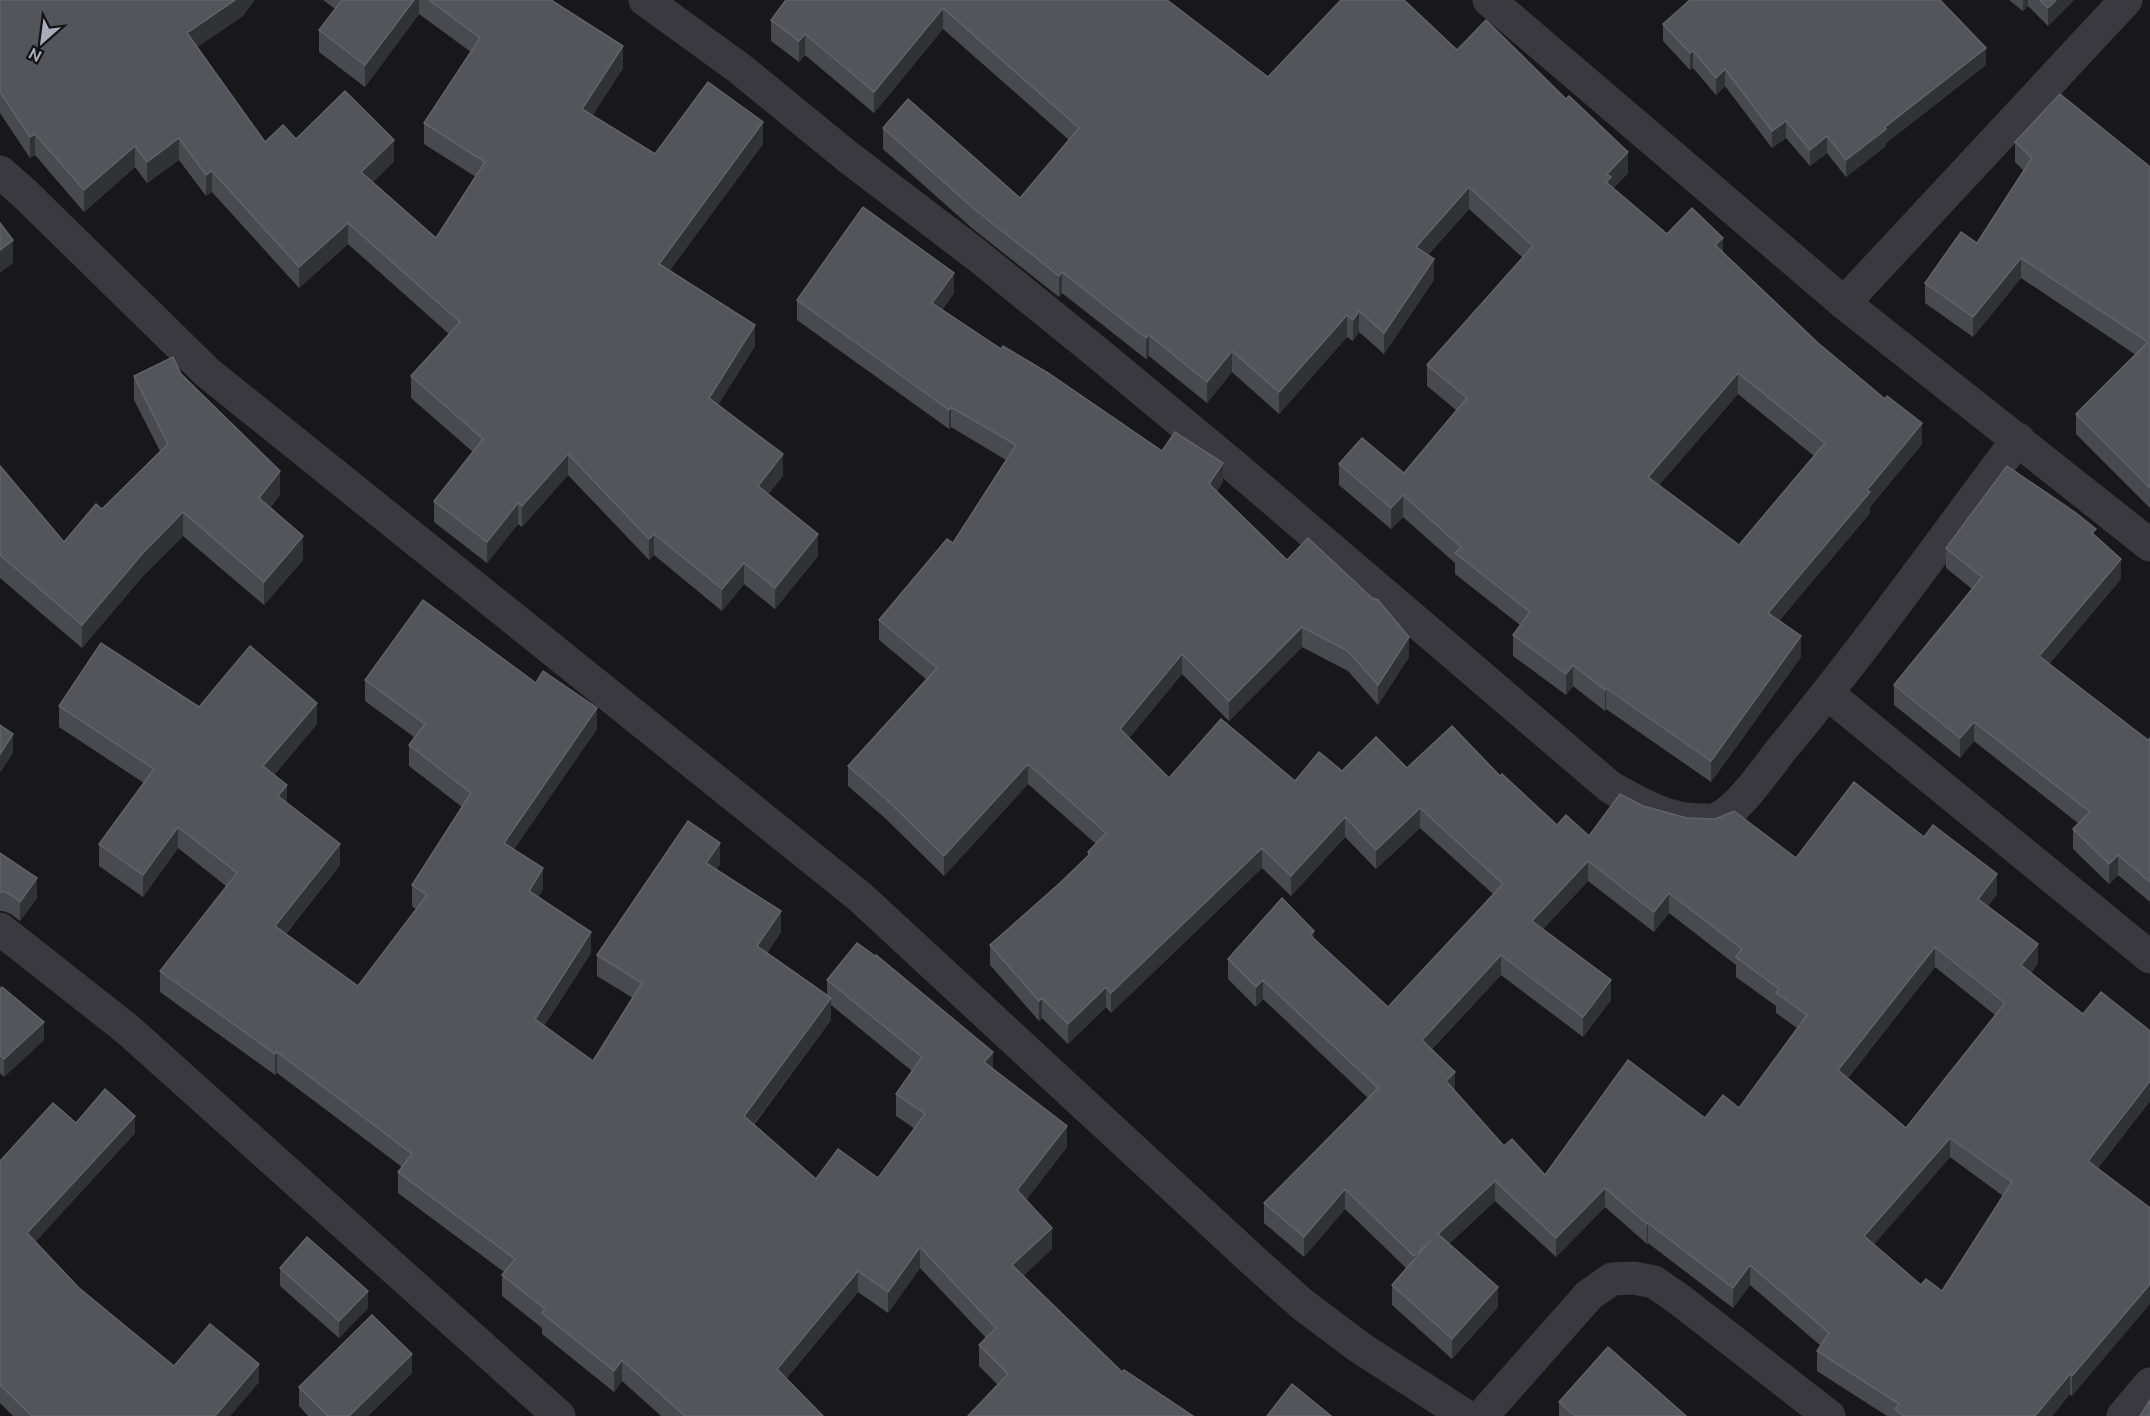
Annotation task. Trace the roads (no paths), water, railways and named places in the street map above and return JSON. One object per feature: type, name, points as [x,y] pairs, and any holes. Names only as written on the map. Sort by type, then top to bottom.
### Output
[{"type":"street","points":[[645,0],[739,68],[848,157],[978,256],[1094,350],[1234,466],[1610,787],[1670,817],[1715,820],[1730,810],[1745,795],[1828,694],[2018,439]]},
{"type":"street","points":[[1844,303],[2126,0]]},
{"type":"street","points":[[1500,4],[1844,303],[2150,545]]},
{"type":"street","points":[[0,172],[208,373],[859,896],[1302,1304],[1359,1347],[1466,1416]]},
{"type":"street","points":[[1828,694],[2150,957]]},
{"type":"street","points":[[0,929],[127,1029],[559,1416]]},
{"type":"street","points":[[1482,1416],[1588,1295],[1612,1279],[1634,1278],[1654,1282],[1663,1288],[1829,1416]]},
{"type":"street","points":[[2123,1416],[2150,1384]]}]
